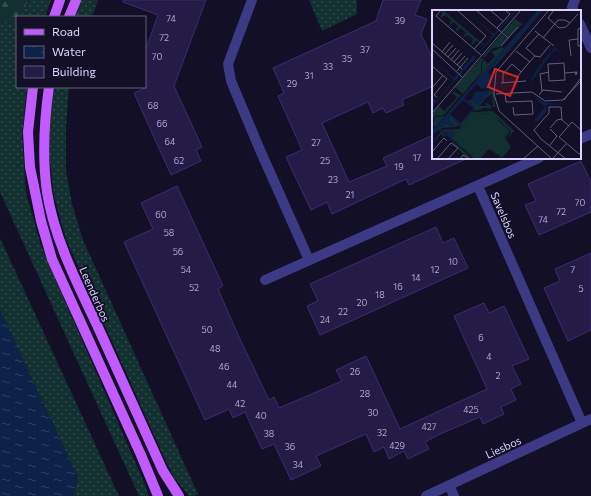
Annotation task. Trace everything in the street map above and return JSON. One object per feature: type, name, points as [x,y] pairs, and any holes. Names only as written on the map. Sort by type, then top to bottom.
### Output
[{"type":"main road","points":[[54,16],[60,0]]},
{"type":"main road","points":[[70,16],[76,0]]},
{"type":"main road","points":[[33,88],[28,132],[30,167],[40,221],[52,259],[141,455],[158,496]]},
{"type":"main road","name":"Leenderbos","points":[[49,88],[45,118],[43,155],[48,193],[57,230],[75,278],[164,471],[179,496]]},
{"type":"street","points":[[252,0],[228,64],[231,81],[309,260]]},
{"type":"street","points":[[573,10],[572,8],[575,0]]},
{"type":"street","points":[[581,26],[591,48]]},
{"type":"street","points":[[581,139],[591,134]]},
{"type":"street","points":[[478,186],[537,159]]},
{"type":"street","name":"Savelsbos","points":[[265,280],[478,186],[586,421]]},
{"type":"street","name":"Liesbos","points":[[426,496],[586,421]]},
{"type":"street","points":[[449,486],[454,496]]},
{"type":"green space","points":[[0,0],[28,0],[23,12],[20,16],[16,16],[16,20],[12,25],[0,18]]},
{"type":"green space","points":[[28,0],[51,0],[45,16],[20,16]]},
{"type":"green space","points":[[80,0],[98,0],[92,16],[74,16]]},
{"type":"green space","points":[[309,0],[357,0],[357,14],[322,31]]},
{"type":"green space","points":[[0,18],[12,25],[16,20],[16,88],[27,88],[22,135],[26,193],[41,246],[149,496],[139,496],[0,192]]},
{"type":"green space","points":[[55,88],[69,88],[66,126],[66,171],[72,204],[83,240],[198,494],[194,496],[189,496],[173,476],[66,239],[54,196],[49,154],[50,118]]},
{"type":"green space","points":[[0,238],[119,496],[73,496],[78,478],[0,310]]},
{"type":"water","points":[[0,310],[78,478],[73,496],[0,496]]},
{"type":"building","points":[[123,0],[206,0],[174,86],[202,147],[196,150],[201,161],[171,175],[134,93],[146,88],[146,48],[158,15],[123,2]]},
{"type":"building","points":[[383,0],[421,0],[415,15],[427,19],[421,34],[432,58],[432,86],[402,100],[404,105],[386,113],[383,108],[373,113],[368,102],[322,123],[349,182],[387,166],[383,158],[432,135],[432,159],[466,159],[409,185],[406,179],[332,214],[327,202],[311,210],[286,157],[302,150],[278,96],[284,93],[273,68],[376,21]]},
{"type":"building","points":[[581,161],[591,182],[591,212],[539,235],[525,205],[536,201],[528,184]]},
{"type":"building","points":[[177,186],[223,286],[218,289],[239,337],[269,400],[274,397],[279,408],[342,381],[336,370],[366,356],[400,429],[487,389],[454,316],[484,303],[489,313],[504,306],[529,359],[512,366],[521,384],[511,389],[516,400],[501,407],[504,414],[483,424],[480,417],[425,442],[429,449],[408,459],[404,451],[389,459],[384,447],[374,452],[366,434],[316,456],[321,466],[291,480],[274,444],[262,449],[245,412],[233,418],[229,409],[205,420],[124,242],[153,229],[141,203]]},
{"type":"building","points":[[436,227],[443,243],[454,238],[468,268],[320,335],[307,306],[318,301],[310,284]]},
{"type":"building","points":[[591,253],[591,330],[568,341],[544,288],[560,281],[555,269]]}]
